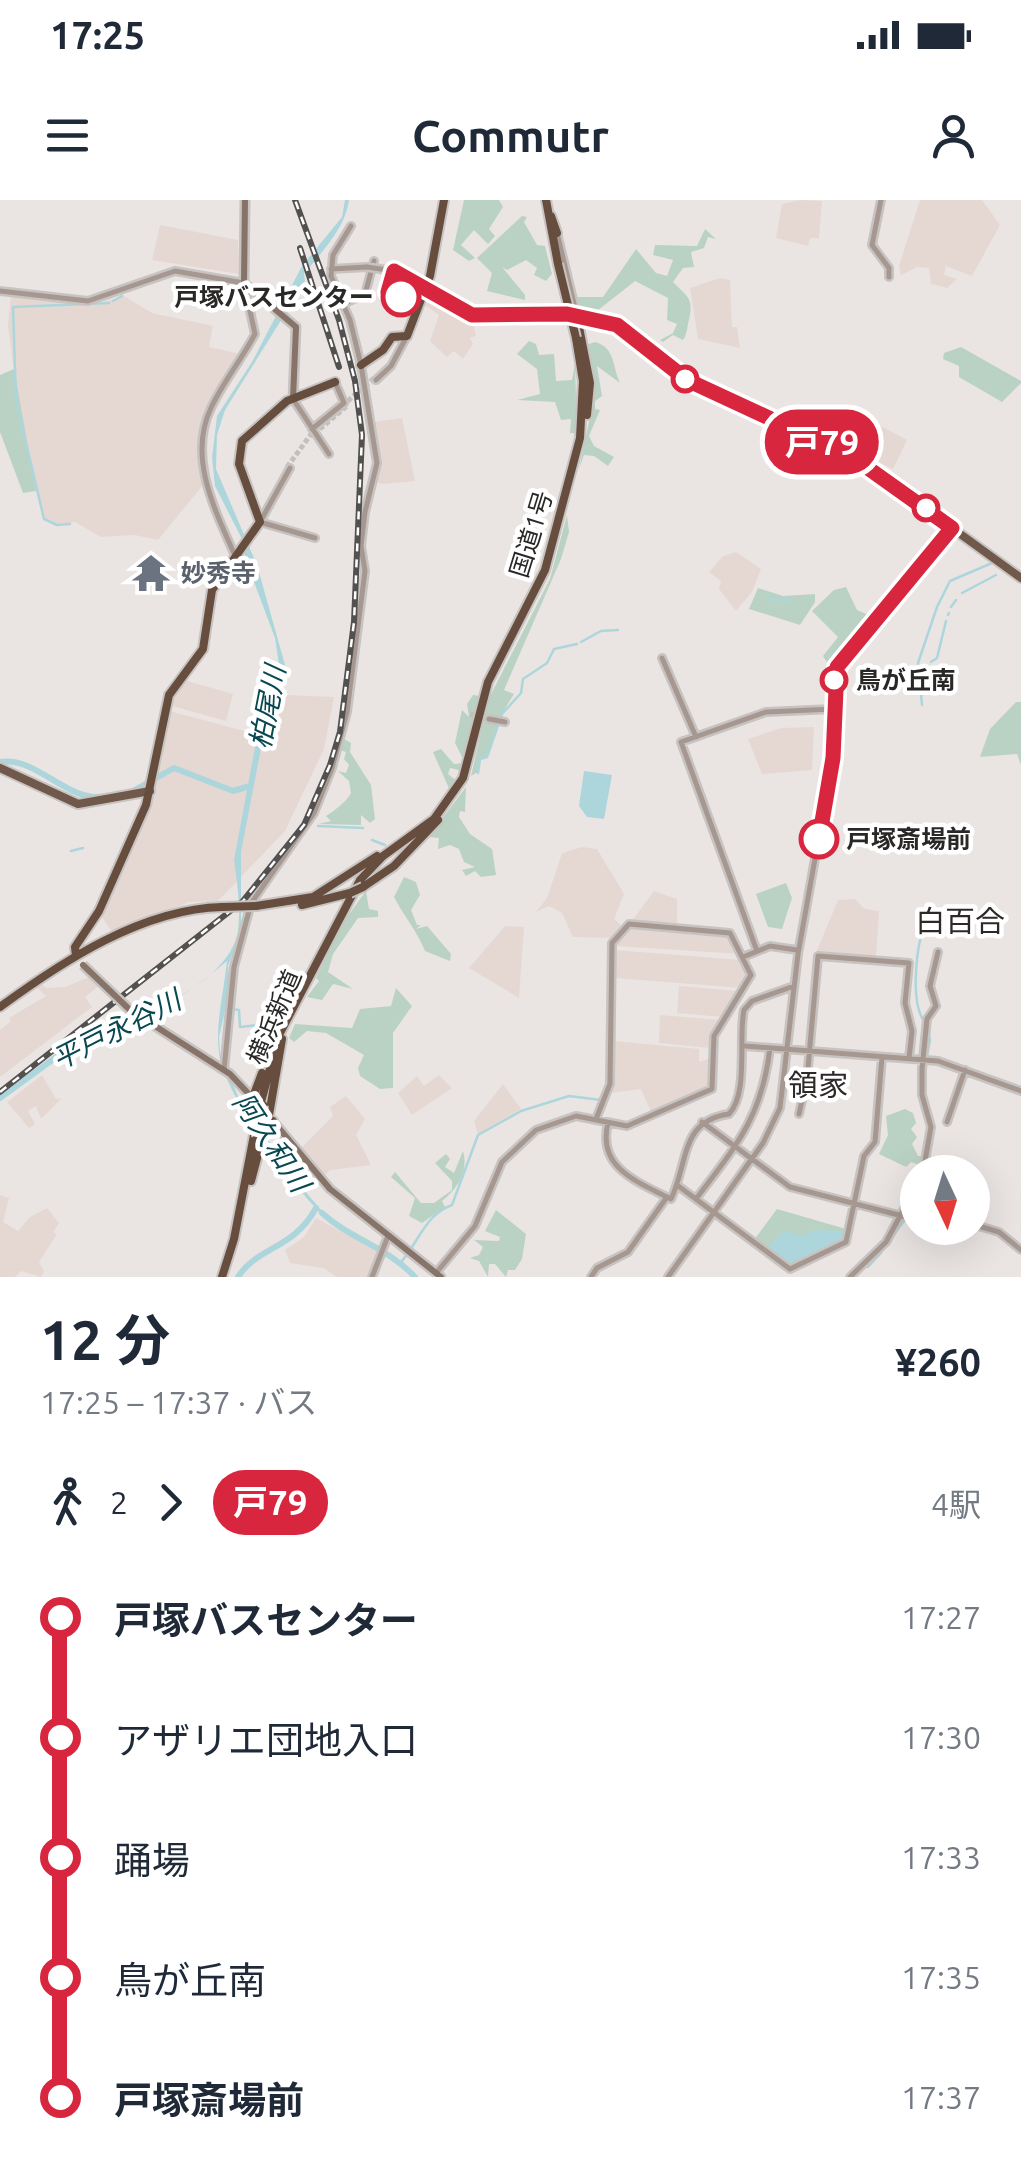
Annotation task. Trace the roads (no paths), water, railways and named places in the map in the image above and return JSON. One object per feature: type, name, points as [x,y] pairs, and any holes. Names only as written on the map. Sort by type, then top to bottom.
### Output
[{"type":"highway","points":[[361,365],[392,337],[407,336],[426,286],[444,200]]},
{"type":"highway","name":"国道1号","points":[[441,817],[467,778],[492,682],[543,582],[586,418],[586,372],[548,200]]},
{"type":"highway","points":[[549,216],[557,233]]},
{"type":"highway","points":[[574,317],[584,393]]},
{"type":"highway","points":[[574,317],[590,383],[586,418]]},
{"type":"highway","name":"国道1号","points":[[358,878],[442,810],[463,778],[488,682],[545,570],[580,438],[584,393],[577,338]]},
{"type":"highway","points":[[76,956],[75,947],[99,912],[152,783],[172,688],[200,655],[208,598],[260,522],[240,469],[239,449],[251,431],[292,399],[336,382]]},
{"type":"highway","points":[[306,902],[394,866],[441,817]]},
{"type":"highway","name":"横浜新道","points":[[280,1038],[362,884],[383,862],[441,817]]},
{"type":"highway","points":[[0,1007],[76,956],[170,914],[306,902],[350,893],[358,878]]},
{"type":"highway","name":"横浜新道","points":[[224,1276],[239,1243],[259,1137],[259,1101],[280,1038],[358,878]]},
{"type":"highway","points":[[259,1137],[271,1118],[280,1038]]},
{"type":"highway","name":"横浜新道","points":[[224,1276],[259,1137]]},
{"type":"main road","points":[[245,200],[244,283],[288,317],[298,340],[292,399]]},
{"type":"main road","points":[[426,286],[473,312],[619,322],[695,382],[852,452],[1021,577]]},
{"type":"main road","points":[[953,527],[1021,577]]},
{"type":"main road","points":[[0,768],[78,804],[152,783]]},
{"type":"main road","points":[[76,956],[130,1010],[225,1069],[259,1101],[330,1189],[438,1275]]},
{"type":"street","points":[[882,200],[872,247],[888,268],[889,276]]},
{"type":"street","points":[[225,1069],[234,967],[252,906],[314,813],[345,723],[365,571],[361,546],[364,512],[376,463],[361,365],[331,269],[333,255],[350,226]]},
{"type":"street","points":[[557,233],[560,263],[574,317]]},
{"type":"street","points":[[343,304],[364,294],[374,261]]},
{"type":"street","points":[[331,269],[367,267],[408,276],[426,286]]},
{"type":"street","points":[[0,290],[88,301],[175,271],[244,283],[255,334],[210,408],[204,456],[208,492],[237,557]]},
{"type":"street","points":[[375,379],[396,357],[407,336]]},
{"type":"street","points":[[312,429],[344,403],[336,382]]},
{"type":"street","points":[[292,399],[329,454]]},
{"type":"street","points":[[289,468],[260,522],[315,538]]},
{"type":"street","points":[[668,1277],[752,1159],[780,1108],[799,950],[833,758],[836,674],[843,657],[953,527]]},
{"type":"street","points":[[662,658],[696,737]]},
{"type":"street","points":[[757,951],[681,742],[766,712],[833,708]]},
{"type":"street","points":[[489,718],[505,722]]},
{"type":"street","points":[[438,1275],[473,1230],[501,1164],[536,1130],[576,1116],[608,1123],[632,1124],[714,1086],[714,1036],[752,975],[729,932],[626,925],[612,943],[609,1088],[596,1119]]},
{"type":"street","points":[[743,957],[770,946],[799,950]]},
{"type":"street","points":[[927,1155],[931,1127],[921,1086],[928,1015],[936,1006],[930,986],[938,952]]},
{"type":"street","points":[[799,1114],[818,956],[908,963],[905,1004],[912,1031],[910,1058]]},
{"type":"street","points":[[608,1123],[604,1146],[610,1161],[671,1199],[694,1129],[734,1110],[745,1046],[742,1018],[750,1003],[794,986]]},
{"type":"street","points":[[745,1046],[923,1060],[1021,1090]]},
{"type":"street","points":[[696,1200],[736,1147],[760,1104],[770,1048]]},
{"type":"street","points":[[677,1185],[790,1270],[829,1246],[846,1242],[864,1156],[875,1144],[882,1057]]},
{"type":"street","points":[[947,1122],[965,1070]]},
{"type":"street","points":[[702,1122],[790,1187],[900,1216],[876,1256],[850,1277]]},
{"type":"street","points":[[591,1277],[597,1268],[628,1252],[666,1197]]},
{"type":"street","points":[[990,1230],[1021,1250]]},
{"type":"street","points":[[372,1277],[388,1236]]},
{"type":"water","name":"柏尾川","points":[[345,200],[349,200],[338,230],[304,274],[305,282],[225,410],[217,435],[216,469],[257,565],[285,665],[264,733],[241,852],[241,931],[228,966],[230,989],[219,1037],[220,1054],[238,1096],[294,1178],[332,1223],[318,1211],[313,1214],[314,1206],[258,1133],[232,1090],[219,1054],[218,1031],[227,961],[215,971],[234,945],[238,931],[234,860],[258,731],[279,665],[275,638],[245,558],[244,543],[215,486],[212,458],[217,416],[252,362],[302,266],[342,217]]},
{"type":"water","points":[[584,771],[612,775],[604,819],[587,817],[579,806]]},
{"type":"water","points":[[195,986],[146,1016],[139,1012],[169,1001]]},
{"type":"water","points":[[815,1230],[844,1231],[842,1239],[790,1266],[769,1246],[784,1231],[803,1236]]},
{"type":"waterway","points":[[113,301],[122,296]]},
{"type":"waterway","points":[[70,524],[57,525],[44,519],[16,400],[13,307],[109,303]]},
{"type":"waterway","points":[[922,705],[918,663],[937,607],[950,581],[992,563]]},
{"type":"waterway","points":[[962,593],[996,575]]},
{"type":"waterway","points":[[766,599],[792,601]]},
{"type":"waterway","points":[[951,607],[956,600]]},
{"type":"waterway","points":[[931,662],[937,658],[946,621]]},
{"type":"waterway","points":[[581,642],[601,631],[618,630]]},
{"type":"waterway","points":[[478,773],[480,759],[487,757],[502,714],[521,693],[523,679],[547,663],[554,649],[577,644]]},
{"type":"waterway","points":[[0,762],[25,765],[74,792],[99,797]]},
{"type":"waterway","points":[[131,792],[174,768],[233,791],[250,786]]},
{"type":"waterway","points":[[318,826],[363,828]]},
{"type":"waterway","points":[[372,840],[385,845]]},
{"type":"waterway","points":[[71,851],[83,848]]},
{"type":"waterway","points":[[924,1021],[917,1000],[916,972],[926,923]]},
{"type":"waterway","points":[[224,1008],[239,1010],[240,1027],[275,1023]]},
{"type":"waterway","name":"平戸永谷川","points":[[0,1098],[74,1044],[141,1012]]},
{"type":"waterway","points":[[924,1069],[930,1041],[928,1028]]},
{"type":"waterway","points":[[401,1262],[435,1215],[452,1205],[478,1135],[521,1111],[569,1096],[601,1100]]},
{"type":"waterway","points":[[238,1277],[255,1259],[297,1232],[316,1208]]},
{"type":"waterway","name":"阿久和川","points":[[322,1213],[415,1277]]},
{"type":"waterway","points":[[890,1240],[900,1226]]},
{"type":"waterway","points":[[868,1267],[881,1253]]},
{"type":"tunnel","points":[[342,406],[374,378]]},
{"type":"tunnel","points":[[314,434],[348,405]]},
{"type":"tunnel","points":[[287,467],[315,429]]},
{"type":"tunnel","points":[[470,714],[489,719]]},
{"type":"railway","points":[[0,1092],[243,901],[304,825],[330,765],[340,732],[354,622],[362,435],[355,381],[339,320],[295,200]]},
{"type":"railway","points":[[300,248],[339,367]]},
{"type":"place","name":"戸塚バスセンター","points":[[401,297]]},
{"type":"place","name":"妙秀寺","points":[[151,573]]},
{"type":"place","name":"鳥が丘南","points":[[834,680]]},
{"type":"place","name":"戸塚斎場前","points":[[819,839]]},
{"type":"district","name":"白百合","points":[[960,921]]},
{"type":"district","name":"領家","points":[[818,1085]]}]
